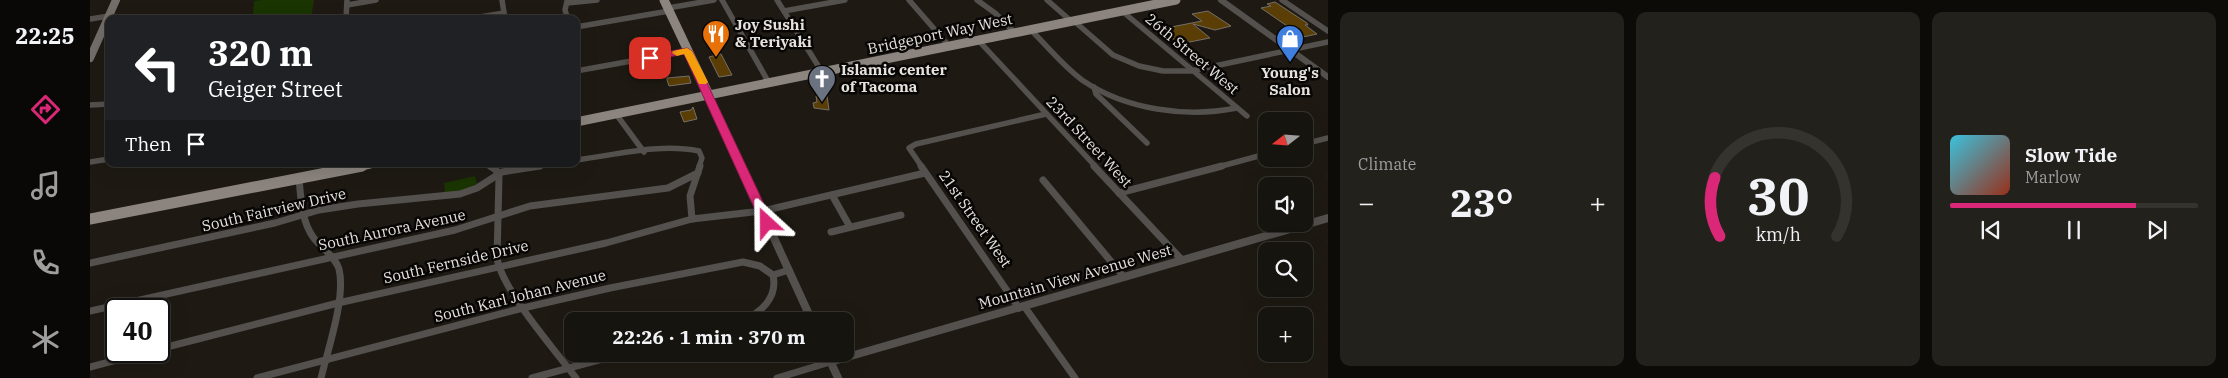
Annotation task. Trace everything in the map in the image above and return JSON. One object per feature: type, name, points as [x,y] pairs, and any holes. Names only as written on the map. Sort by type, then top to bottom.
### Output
[{"type":"main road","points":[[109,15],[116,0]]},
{"type":"main road","name":"Bridgeport Way West","points":[[580,121],[1176,0]]},
{"type":"main road","points":[[667,6],[709,95]]},
{"type":"main road","points":[[90,58],[105,25]]},
{"type":"main road","points":[[90,219],[299,178],[345,167]]},
{"type":"street","points":[[346,15],[347,2],[376,0]]},
{"type":"street","points":[[502,0],[505,15]]},
{"type":"street","points":[[567,15],[567,2],[597,0]]},
{"type":"street","points":[[580,26],[667,6],[714,0]]},
{"type":"street","points":[[722,0],[769,83]]},
{"type":"street","points":[[777,0],[822,72]]},
{"type":"street","points":[[784,11],[845,0]]},
{"type":"street","points":[[909,0],[949,46]]},
{"type":"street","points":[[977,0],[995,13],[1015,32]]},
{"type":"street","points":[[1047,0],[1104,48],[1132,64],[1158,71],[1193,71],[1328,42]]},
{"type":"street","points":[[1221,0],[1328,77]]},
{"type":"street","points":[[1282,0],[1328,31]]},
{"type":"street","name":"26th Street West","points":[[1122,11],[1247,116]]},
{"type":"street","points":[[90,19],[105,17]]},
{"type":"street","points":[[1030,30],[1074,73],[1094,87],[1136,103],[1167,110],[1203,113],[1238,108]]},
{"type":"street","name":"23rd Street West","points":[[978,40],[1182,260]]},
{"type":"street","points":[[580,70],[687,51]]},
{"type":"street","points":[[1094,87],[1096,94],[1146,143]]},
{"type":"street","points":[[709,95],[808,312]]},
{"type":"street","points":[[90,105],[105,104]]},
{"type":"street","points":[[616,114],[644,152]]},
{"type":"street","name":"21st Street West","points":[[1046,114],[910,146],[910,151],[1021,307],[1075,378]]},
{"type":"street","points":[[1313,142],[1328,138]]},
{"type":"street","points":[[580,160],[691,149],[702,154],[702,161],[690,196],[692,219]]},
{"type":"street","points":[[1120,193],[1258,156]]},
{"type":"street","points":[[90,162],[105,160]]},
{"type":"street","points":[[491,167],[498,174],[498,266],[523,308],[576,378]]},
{"type":"street","name":"South Fairview Drive","points":[[90,263],[349,205],[456,195],[477,188],[498,174],[528,167]]},
{"type":"street","name":"South Aurora Avenue","points":[[90,311],[455,230],[534,206],[668,188],[698,173]]},
{"type":"street","name":"South Fernside Drive","points":[[170,346],[338,303],[606,243],[692,219],[762,211],[925,173]]},
{"type":"street","points":[[299,178],[306,226],[313,237],[331,256],[339,269],[341,277],[338,303],[320,378]]},
{"type":"street","points":[[1043,180],[1124,277]]},
{"type":"street","points":[[832,194],[850,227]]},
{"type":"street","points":[[831,232],[901,215]]},
{"type":"street","name":"Mountain View Avenue West","points":[[854,351],[1021,307],[1328,218]]},
{"type":"street","name":"South Karl Johan Avenue","points":[[257,378],[523,308],[610,288],[740,262],[756,264],[773,275]]},
{"type":"street","points":[[758,312],[768,301],[775,289],[773,275],[789,270]]},
{"type":"street","points":[[532,378],[591,362]]},
{"type":"street","points":[[777,378],[819,362]]},
{"type":"street","points":[[831,362],[838,378]]},
{"type":"street","points":[[90,367],[105,363]]},
{"type":"green space","points":[[314,0],[312,15],[253,15],[254,1]]},
{"type":"green space","points":[[475,176],[477,184],[461,191],[445,193],[444,183]]},
{"type":"building","points":[[1275,2],[1307,23],[1308,25],[1305,25],[1317,34],[1303,37],[1261,8],[1271,6],[1267,4]]},
{"type":"building","points":[[1208,11],[1231,26],[1215,30],[1193,24],[1210,38],[1179,44],[1161,29],[1202,21],[1192,14]]},
{"type":"building","points":[[721,54],[732,75],[719,77],[709,57]]},
{"type":"building","points":[[689,76],[691,83],[669,86],[667,80],[667,78]]},
{"type":"building","name":"Islamic center of Tacoma","points":[[816,96],[827,96],[829,110],[814,108],[813,103],[817,102]]},
{"type":"building","points":[[693,107],[697,119],[684,122],[680,112],[691,110]]},
{"type":"slow traffic","points":[[677,53],[687,51],[703,82]]},
{"type":"place","name":"Joy Sushi & Teriyaki","points":[[716,58]]},
{"type":"place","name":"Young's Salon","points":[[1290,63]]},
{"type":"place","name":"Islamic center of Tacoma","points":[[822,103]]},
{"type":"route","points":[[650,58],[687,51],[705,86],[767,223]]}]
